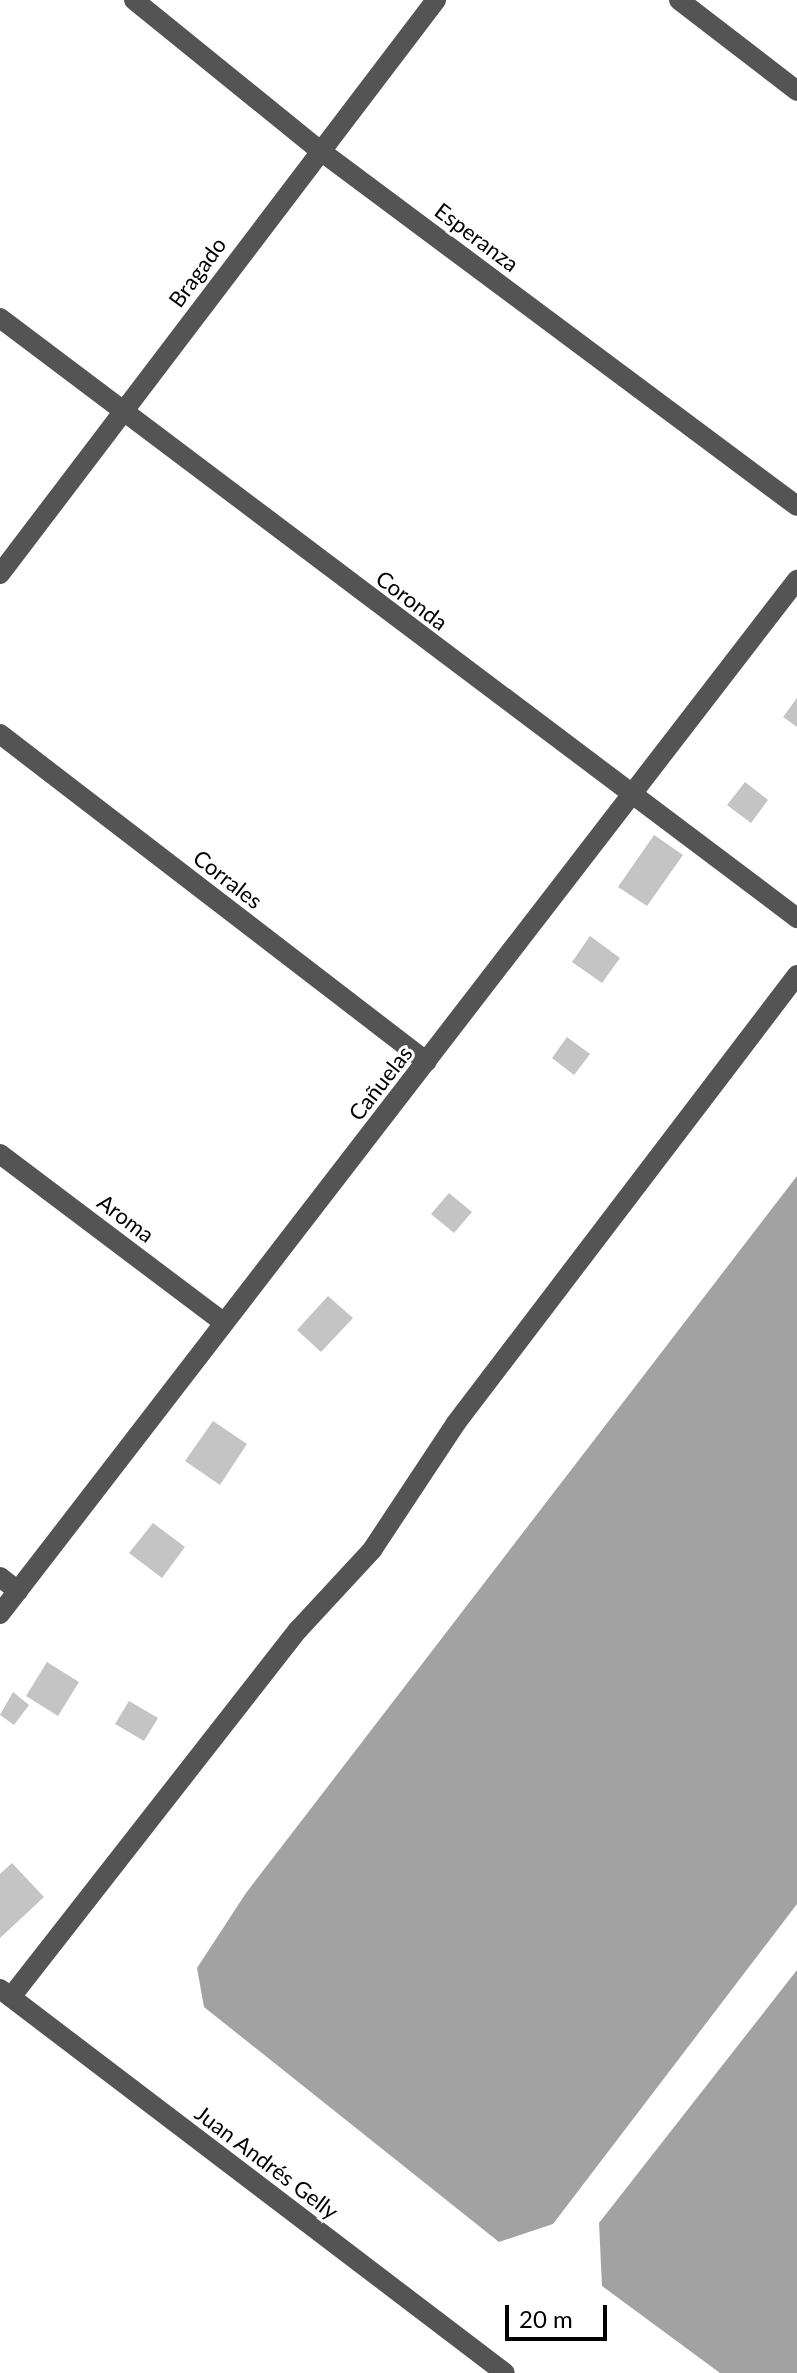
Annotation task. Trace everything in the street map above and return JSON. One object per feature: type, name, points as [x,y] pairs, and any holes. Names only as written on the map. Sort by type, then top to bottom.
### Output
[{"type":"street","name":"Esperanza","points":[[134,0],[318,149],[797,506]]},
{"type":"street","name":"Bragado","points":[[0,574],[318,149],[436,0]]},
{"type":"street","points":[[679,0],[797,91]]},
{"type":"street","name":"Coronda","points":[[0,318],[797,918]]},
{"type":"street","name":"Cañuelas","points":[[0,1614],[222,1321],[427,1062],[797,580]]},
{"type":"street","name":"Corrales","points":[[0,734],[427,1062]]},
{"type":"street","points":[[5,1993],[298,1630],[372,1550],[456,1423],[797,975]]},
{"type":"street","name":"Aroma","points":[[0,1154],[222,1321]]},
{"type":"street","points":[[0,1577],[18,1591]]},
{"type":"street","name":"Juan Andrés Gelly","points":[[5,1993],[505,2373]]},
{"type":"shaded area","points":[[797,1176],[797,1904],[553,2224],[499,2242],[204,2007],[197,1968],[246,1893]]},
{"type":"shaded area","points":[[797,1970],[797,2373],[720,2373],[602,2286],[599,2223]]},
{"type":"building","points":[[797,698],[797,727],[783,717]]},
{"type":"building","points":[[745,782],[768,800],[751,823],[727,805]]},
{"type":"building","points":[[654,835],[683,855],[647,906],[618,887]]},
{"type":"building","points":[[590,936],[620,958],[602,983],[572,962]]},
{"type":"building","points":[[567,1037],[590,1054],[574,1075],[552,1058]]},
{"type":"building","points":[[449,1193],[472,1212],[454,1233],[431,1214]]},
{"type":"building","points":[[328,1296],[353,1318],[321,1352],[297,1330]]},
{"type":"building","points":[[213,1421],[247,1444],[220,1485],[185,1461]]},
{"type":"building","points":[[153,1523],[185,1547],[162,1578],[129,1553]]},
{"type":"building","points":[[47,1662],[79,1682],[58,1716],[26,1696]]},
{"type":"building","points":[[13,1692],[29,1705],[14,1725],[0,1715]]},
{"type":"building","points":[[129,1701],[158,1718],[144,1741],[115,1724]]},
{"type":"building","points":[[12,1863],[44,1897],[0,1938],[0,1874]]}]
